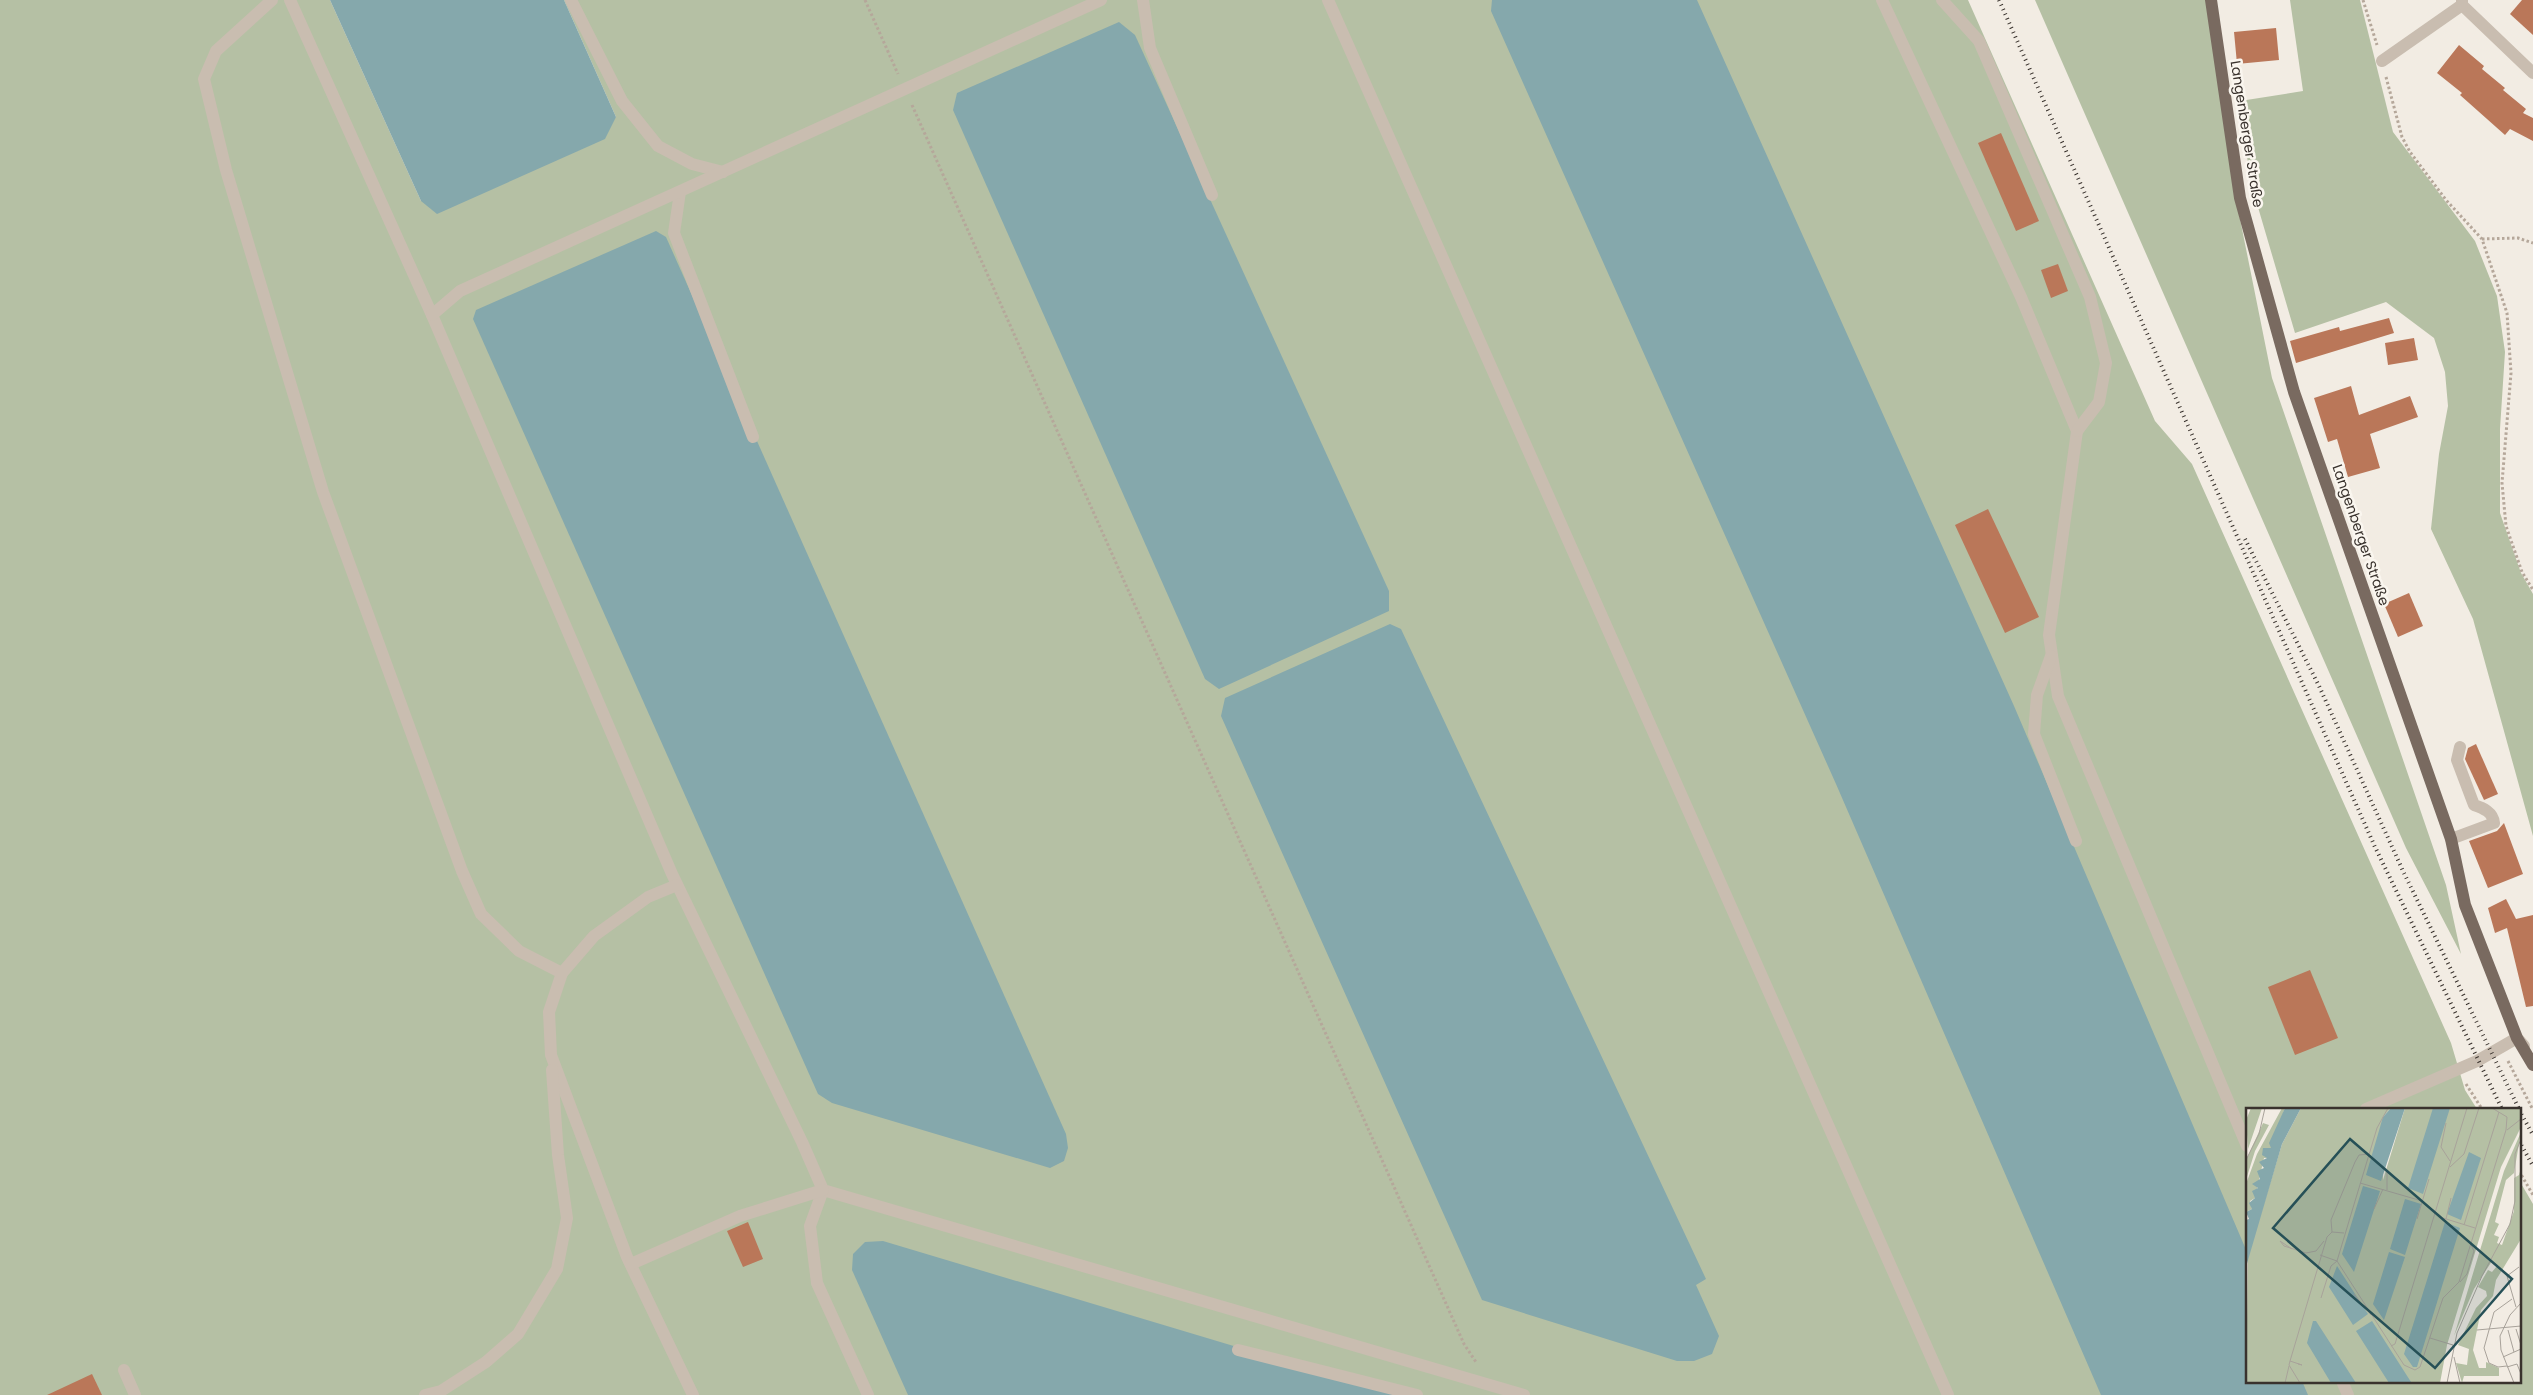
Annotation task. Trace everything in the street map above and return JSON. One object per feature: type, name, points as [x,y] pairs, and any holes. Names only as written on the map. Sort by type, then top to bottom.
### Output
[{"type":"main road","name":"Langenberger Straße","points":[[2211,0],[2240,198],[2292,382],[2451,839],[2465,905],[2516,1038],[2533,1065]]},
{"type":"street","points":[[272,0],[216,51],[204,79],[229,180],[323,492],[462,871],[481,914],[519,952],[562,973]]},
{"type":"street","points":[[290,0],[432,315],[677,885],[823,1190],[810,1226],[817,1283],[868,1395]]},
{"type":"street","points":[[571,0],[622,101],[658,146],[692,164],[723,172]]},
{"type":"street","points":[[432,315],[460,291],[1101,0]]},
{"type":"street","points":[[1143,0],[1150,48],[1212,195]]},
{"type":"street","points":[[1328,0],[1948,1395]]},
{"type":"street","points":[[1883,0],[2021,297],[2077,431]]},
{"type":"street","points":[[1942,0],[1979,41],[2090,297],[2106,364],[2099,402],[2077,431],[2049,635],[2058,696],[2246,1144]]},
{"type":"street","points":[[2382,61],[2462,2],[2533,73]]},
{"type":"street","points":[[680,192],[674,233],[752,437]]},
{"type":"street","points":[[2052,654],[2037,695],[2034,734],[2076,841]]},
{"type":"street","points":[[2451,839],[2494,823],[2494,818],[2489,812],[2474,806],[2457,760],[2460,748]]},
{"type":"street","points":[[425,1395],[440,1391],[486,1362],[518,1334],[558,1269],[566,1218],[558,1155],[549,1012],[562,973],[594,936],[648,897],[677,885]]},
{"type":"street","points":[[2368,1108],[2460,1069],[2516,1038],[2533,1055]]},
{"type":"street","points":[[551,1055],[631,1264],[693,1395]]},
{"type":"street","points":[[631,1264],[740,1216],[823,1190],[1524,1395]]},
{"type":"street","points":[[1238,1350],[1417,1395]]},
{"type":"street","points":[[124,1370],[135,1395]]},
{"type":"street","points":[[2342,1382],[2348,1395]]},
{"type":"path","points":[[865,0],[1464,1344],[1492,1386]]},
{"type":"path","points":[[2364,0],[2402,137],[2410,152],[2446,200],[2482,239],[2507,313],[2511,373],[2502,483],[2506,526],[2522,572],[2533,590]]},
{"type":"path","points":[[2482,239],[2518,238],[2533,243]]},
{"type":"path","points":[[2502,1047],[2533,1110]]},
{"type":"path","points":[[2460,1069],[2468,1088],[2481,1108]]},
{"type":"path","points":[[2520,1173],[2533,1195]]},
{"type":"green space","points":[[0,0],[330,0],[421,201],[616,117],[564,0],[1968,0],[2155,421],[2192,464],[2451,1043],[2465,1090],[2476,1108],[2246,1108],[2246,1382],[2520,1382],[2520,1182],[2533,1204],[2533,1395],[0,1395]]},
{"type":"green space","points":[[2035,0],[2209,0],[2236,199],[2272,378],[2446,885],[2461,954],[2406,848]]},
{"type":"green space","points":[[2290,0],[2360,0],[2393,132],[2475,241],[2497,296],[2505,352],[2500,429],[2500,513],[2521,573],[2533,594],[2533,836],[2473,619],[2431,529],[2439,454],[2448,406],[2445,372],[2434,338],[2386,302],[2295,333],[2250,180],[2240,101],[2303,91]]},
{"type":"water","points":[[330,0],[564,0],[616,117],[605,139],[437,214],[421,201]]},
{"type":"water","points":[[1492,0],[1697,0],[2014,706],[2246,1250],[2246,1382],[2302,1382],[2308,1395],[2101,1395],[1836,784],[1491,11]]},
{"type":"water","points":[[1119,22],[1135,35],[1389,591],[1389,611],[1219,689],[1205,679],[953,110],[957,93]]},
{"type":"water","points":[[656,231],[666,237],[1066,1134],[1068,1148],[1064,1161],[1050,1168],[832,1103],[818,1094],[473,319],[476,310]]},
{"type":"water","points":[[1390,624],[1401,629],[1706,1279],[1696,1285],[1719,1336],[1712,1354],[1694,1361],[1677,1361],[1482,1300],[1221,716],[1225,698]]},
{"type":"water","points":[[883,1241],[1397,1395],[908,1395],[852,1270],[853,1254],[865,1242]]},
{"type":"building","points":[[2522,0],[2533,0],[2533,35],[2510,14]]},
{"type":"building","points":[[2276,28],[2279,60],[2237,64],[2234,32]]},
{"type":"building","points":[[2459,45],[2484,66],[2482,69],[2505,88],[2503,90],[2526,109],[2523,113],[2533,118],[2533,141],[2510,129],[2505,135],[2460,95],[2462,93],[2437,73]]},
{"type":"building","points":[[2001,133],[2039,221],[2016,231],[1978,143]]},
{"type":"building","points":[[2058,264],[2068,291],[2051,298],[2041,270]]},
{"type":"building","points":[[2389,318],[2394,333],[2296,363],[2290,341],[2339,327],[2340,331]]},
{"type":"building","points":[[2414,338],[2418,360],[2388,365],[2385,343]]},
{"type":"building","points":[[2351,386],[2359,415],[2410,396],[2418,417],[2370,434],[2380,468],[2348,477],[2337,439],[2328,442],[2314,398]]},
{"type":"building","points":[[1988,509],[2039,617],[2005,633],[1955,525]]},
{"type":"building","points":[[2409,593],[2423,626],[2398,637],[2384,604]]},
{"type":"building","points":[[2476,744],[2498,794],[2484,800],[2465,759],[2468,748]]},
{"type":"building","points":[[2504,823],[2523,874],[2488,888],[2469,841],[2497,831]]},
{"type":"building","points":[[2506,899],[2516,919],[2533,915],[2533,1006],[2526,1007],[2507,928],[2495,933],[2488,908]]},
{"type":"building","points":[[2310,970],[2338,1038],[2295,1055],[2268,987]]},
{"type":"building","points":[[748,1222],[763,1259],[743,1267],[727,1231]]},
{"type":"building","points":[[92,1374],[102,1395],[47,1395]]},
{"type":"railway","points":[[1999,0],[2375,847],[2502,1108]]},
{"type":"railway","points":[[2245,539],[2319,686],[2403,871],[2519,1108]]},
{"type":"railway","points":[[2520,1112],[2533,1135]]},
{"type":"railway","points":[[2520,1143],[2533,1166]]}]
